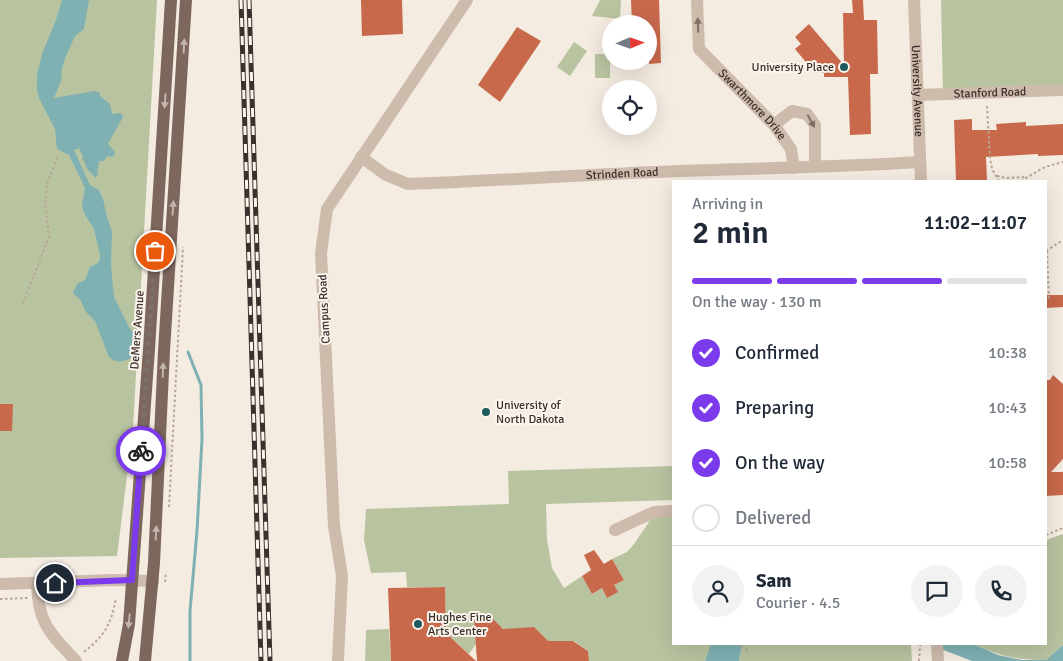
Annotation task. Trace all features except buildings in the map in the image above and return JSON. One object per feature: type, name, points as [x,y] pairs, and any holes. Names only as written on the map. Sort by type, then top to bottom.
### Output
[{"type":"main road","name":"DeMers Avenue","points":[[122,661],[132,580],[149,349],[170,0]]},
{"type":"main road","points":[[145,661],[159,582],[164,351],[186,0]]},
{"type":"street","name":"Campus Road","points":[[338,661],[342,576],[334,526],[321,253],[327,209],[467,0]]},
{"type":"street","name":"Swarthmore Drive","points":[[697,0],[699,49],[774,125],[791,149],[794,168]]},
{"type":"street","name":"University Avenue","points":[[914,0],[921,180]]},
{"type":"street","name":"Stanford Road","points":[[918,95],[1063,90]]},
{"type":"street","points":[[774,125],[792,112],[807,114],[815,125],[815,166]]},
{"type":"street","name":"Strinden Road","points":[[361,157],[386,175],[408,184],[920,162]]},
{"type":"street","points":[[615,530],[654,512],[672,511]]},
{"type":"street","points":[[0,584],[132,580],[159,582]]},
{"type":"street","points":[[38,583],[38,601],[42,620],[50,632],[76,660]]},
{"type":"street","points":[[937,645],[938,661]]},
{"type":"path","points":[[987,106],[990,158],[992,169],[999,180]]},
{"type":"path","points":[[23,303],[49,237],[45,202],[48,181],[58,156]]},
{"type":"path","points":[[998,176],[1017,179],[1045,167],[1063,162]]},
{"type":"path","points":[[1022,180],[1027,176]]},
{"type":"path","points":[[1049,300],[1047,251],[1063,240]]},
{"type":"path","points":[[169,507],[183,244]]},
{"type":"path","points":[[1047,535],[1063,528]]},
{"type":"path","points":[[159,582],[166,565]]},
{"type":"path","points":[[76,660],[102,636],[113,617],[116,598]]},
{"type":"path","points":[[739,645],[749,651]]},
{"type":"path","points":[[920,645],[920,661]]},
{"type":"green space","points":[[0,0],[157,0],[133,428],[117,556],[0,558]]},
{"type":"green space","points":[[600,0],[621,0],[620,15],[592,16]]},
{"type":"green space","points":[[941,0],[1063,0],[1063,90],[943,94]]},
{"type":"green space","points":[[574,42],[587,51],[570,76],[557,67]]},
{"type":"green space","points":[[595,54],[602,54],[602,70],[610,70],[610,78],[595,78]]},
{"type":"green space","points":[[672,466],[672,500],[546,504],[547,540],[552,568],[564,588],[582,576],[592,594],[602,588],[607,597],[614,585],[624,580],[612,559],[627,552],[653,516],[672,512],[672,645],[712,645],[705,661],[589,661],[588,651],[574,641],[548,641],[474,620],[476,644],[469,654],[446,633],[445,587],[407,587],[406,572],[371,573],[364,540],[366,509],[509,504],[508,471]]},
{"type":"green space","points":[[1063,534],[1063,645],[1046,660],[1008,656],[975,645],[1047,645],[1047,540]]},
{"type":"green space","points":[[389,629],[391,661],[365,661],[366,630]]},
{"type":"green space","points":[[742,645],[911,645],[912,661],[739,661]]},
{"type":"water","points":[[62,0],[89,0],[84,29],[75,36],[65,58],[61,73],[62,78],[54,98],[95,91],[99,92],[100,96],[110,104],[112,114],[121,113],[123,117],[108,144],[115,154],[112,157],[107,156],[104,161],[100,161],[96,178],[87,169],[79,148],[74,150],[90,185],[99,190],[103,199],[112,231],[111,265],[114,297],[130,329],[138,337],[136,357],[122,361],[116,361],[109,357],[95,321],[86,312],[81,301],[73,293],[77,284],[85,280],[90,267],[98,263],[100,254],[94,229],[84,213],[82,205],[85,188],[69,155],[57,149],[55,129],[39,98],[37,90],[37,75],[42,54]]},
{"type":"water","points":[[711,645],[742,645],[739,661],[705,661]]},
{"type":"water","points":[[931,645],[975,645],[998,655],[1022,660],[1046,660],[1063,645],[1063,661],[972,661]]},
{"type":"waterway","points":[[188,352],[201,385],[202,439],[190,611],[190,661]]},
{"type":"railway","points":[[241,0],[261,661]]},
{"type":"railway","points":[[249,0],[270,661]]},
{"type":"way so far","points":[[141,451],[155,251]]},
{"type":"place","name":"University Place","points":[[844,67]]},
{"type":"place","name":"University of North Dakota","points":[[486,412]]},
{"type":"place","name":"Hughes Fine Arts Center","points":[[418,624]]},
{"type":"route","points":[[55,583],[132,580],[141,451]]}]
